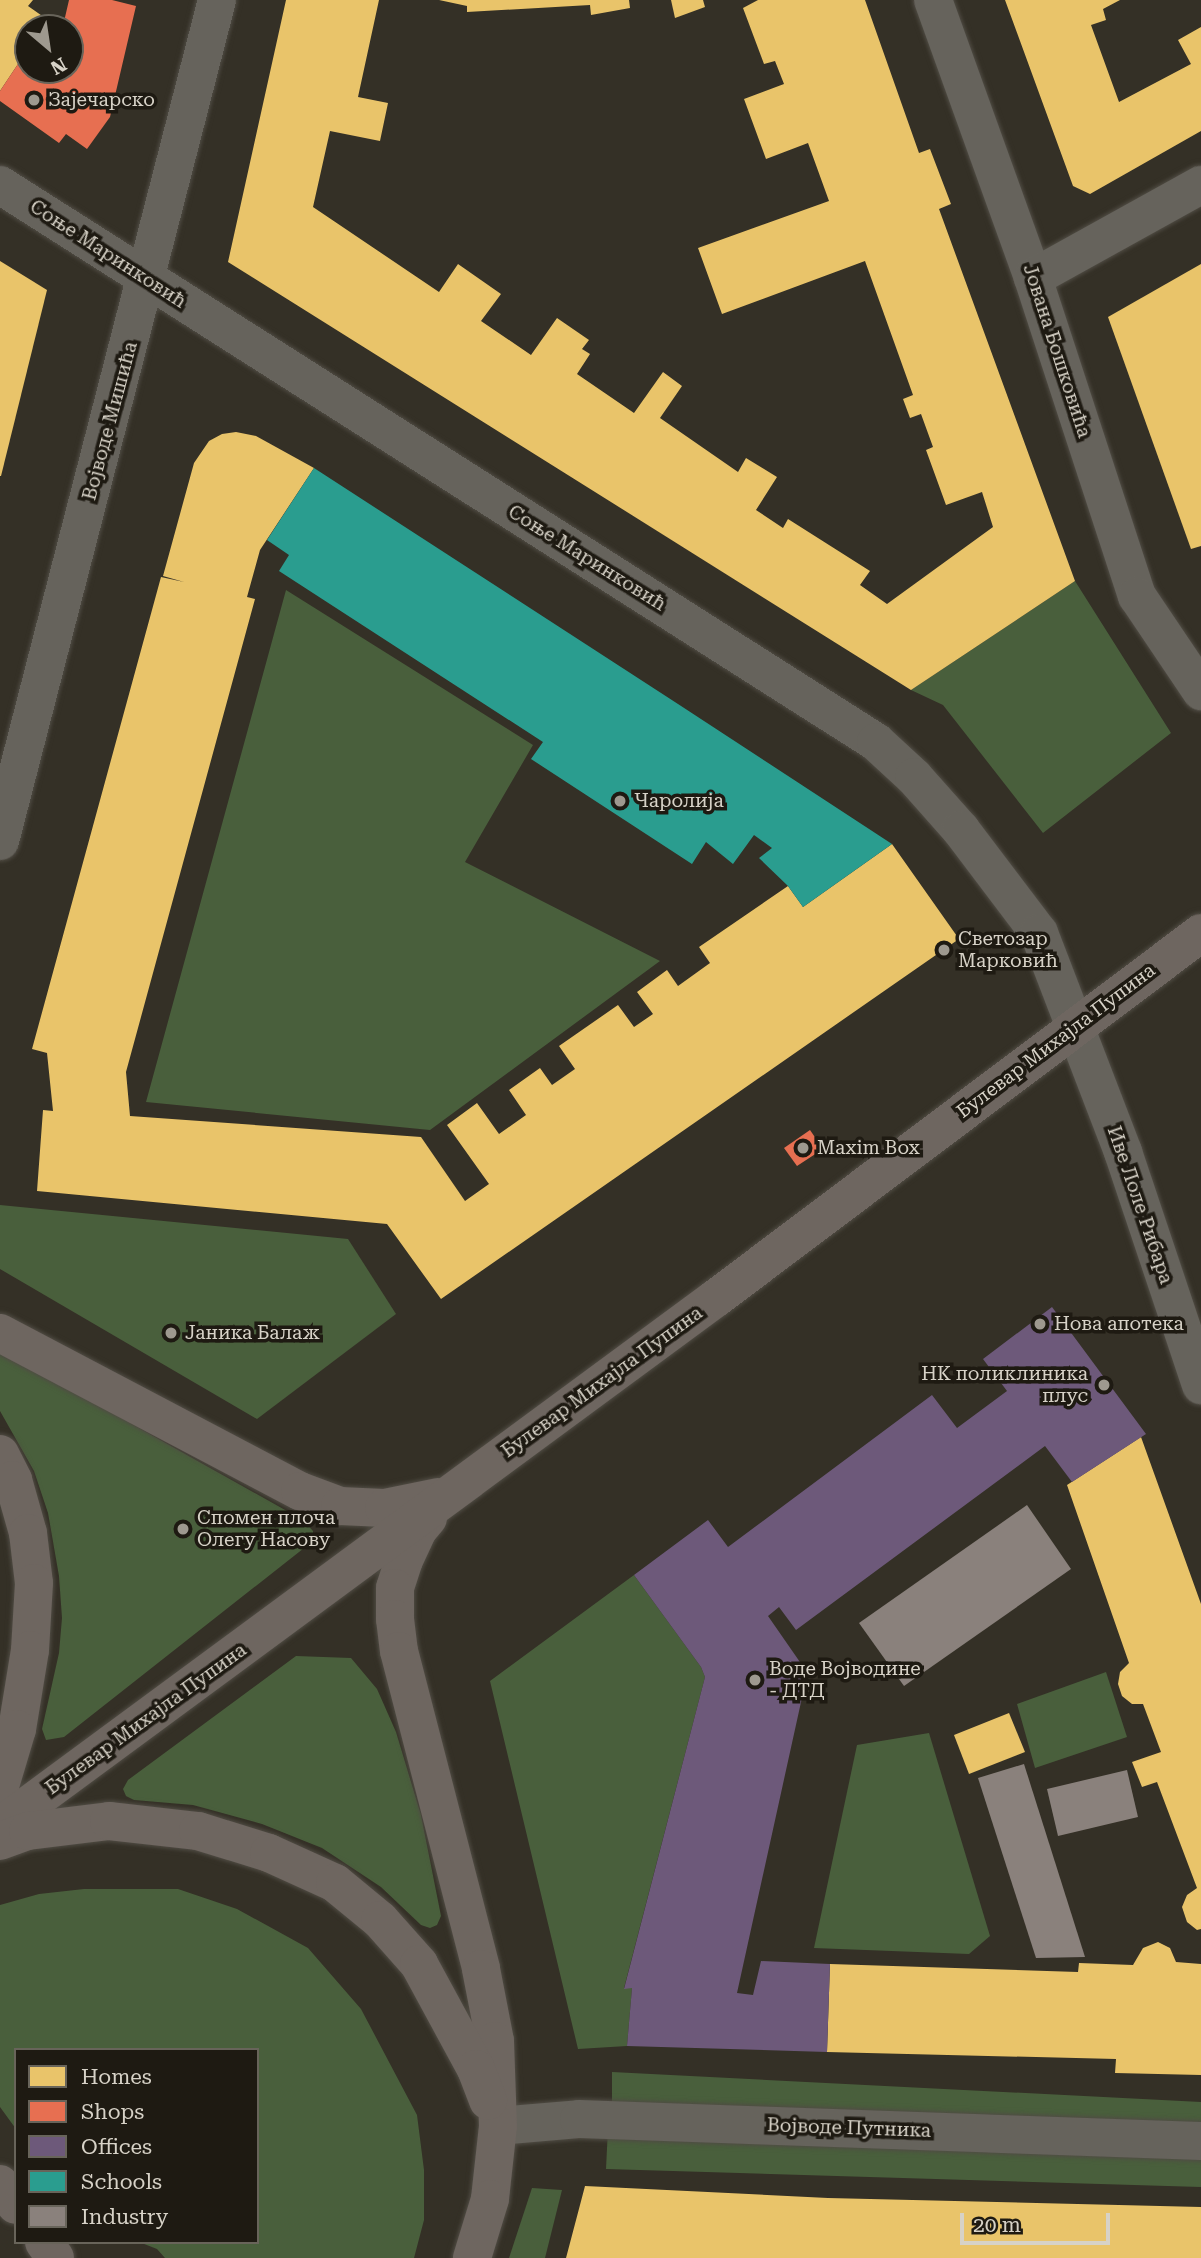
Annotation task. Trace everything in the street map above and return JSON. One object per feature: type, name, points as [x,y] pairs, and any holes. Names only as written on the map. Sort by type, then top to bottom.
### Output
[{"type":"main road","name":"Булевар Михајла Пупина","points":[[0,1826],[716,1298],[1201,933]]},
{"type":"main road","points":[[0,1334],[275,1480],[340,1506],[384,1508],[447,1495]]},
{"type":"main road","points":[[0,1454],[13,1480],[28,1533],[34,1583],[30,1650],[17,1729],[0,1786]]},
{"type":"main road","points":[[447,1495],[418,1531],[404,1560],[395,1588],[395,1619],[399,1651],[481,1969],[495,2041],[498,2126],[490,2199],[472,2258]]},
{"type":"main road","points":[[0,1840],[28,1831],[109,1821],[198,1831],[269,1853],[335,1884],[380,1920],[419,1964],[476,2069],[498,2126]]},
{"type":"main road","points":[[0,2184],[14,2202]]},
{"type":"street","name":"Војводе Мишића","points":[[0,841],[217,0]]},
{"type":"street","name":"Јована Бошковића","points":[[933,0],[1033,278],[1137,596],[1201,691]]},
{"type":"street","name":"Соње Маринковић","points":[[0,185],[876,742],[961,830],[1039,933],[1075,1027]]},
{"type":"street","points":[[1033,278],[1201,185]]},
{"type":"street","name":"Иве Лоле Рибара","points":[[1075,1027],[1123,1152],[1201,1385]]},
{"type":"street","name":"Војводе Путника","points":[[498,2126],[579,2119],[1201,2141]]},
{"type":"green space","points":[[1075,581],[1171,733],[1043,833],[943,705],[911,690]]},
{"type":"green space","points":[[286,590],[533,745],[465,862],[660,961],[430,1130],[146,1102]]},
{"type":"green space","points":[[0,1205],[348,1239],[396,1314],[257,1419],[0,1269]]},
{"type":"green space","points":[[0,1350],[303,1520],[313,1531],[313,1541],[64,1737],[46,1740],[42,1729],[59,1653],[62,1618],[59,1576],[48,1513],[34,1471],[0,1411]]},
{"type":"green space","points":[[634,1575],[701,1667],[705,1677],[624,1988],[632,1988],[627,2046],[578,2049],[490,1681]]},
{"type":"green space","points":[[296,1656],[351,1658],[377,1689],[396,1732],[421,1815],[441,1916],[437,1925],[430,1928],[421,1925],[381,1887],[322,1848],[262,1824],[193,1805],[134,1800],[126,1796],[123,1789],[128,1780]]},
{"type":"green space","points":[[1106,1672],[1127,1737],[1035,1768],[1017,1704]]},
{"type":"green space","points":[[929,1733],[990,1936],[969,1954],[814,1948],[857,1745]]},
{"type":"green space","points":[[84,1889],[178,1889],[237,1909],[308,1948],[361,2009],[417,2115],[424,2170],[424,2220],[414,2258],[165,2258],[157,2249],[144,2244],[259,2244],[259,2048],[14,2048],[14,2126],[0,2107],[0,1905],[39,1894]]},
{"type":"green space","points":[[612,2072],[1201,2102],[1201,2128],[612,2109]]},
{"type":"green space","points":[[608,2128],[1201,2148],[1201,2187],[606,2169]]},
{"type":"green space","points":[[532,2188],[562,2190],[545,2258],[509,2258]]},
{"type":"building: Homes","points":[[0,0],[33,0],[28,6],[39,14],[14,14],[14,70],[0,91]]},
{"type":"building: Homes","points":[[286,0],[379,0],[358,97],[388,103],[380,141],[330,131],[313,207],[439,292],[458,264],[501,294],[481,321],[531,355],[557,318],[589,340],[582,349],[590,354],[577,374],[634,413],[663,372],[682,386],[660,418],[738,472],[746,458],[777,477],[756,510],[783,528],[788,519],[870,571],[860,585],[887,604],[993,527],[982,492],[946,505],[926,450],[933,447],[921,414],[910,418],[903,399],[913,395],[865,261],[722,314],[698,248],[829,201],[808,143],[766,159],[744,99],[784,84],[775,61],[764,64],[743,8],[758,0],[865,0],[919,153],[930,149],[951,204],[939,209],[1075,581],[911,690],[228,262]]},
{"type":"building: Homes","points":[[439,0],[629,0],[630,8],[591,15],[590,5],[467,12],[467,6]]},
{"type":"building: Homes","points":[[671,0],[703,0],[705,7],[675,18]]},
{"type":"building: Homes","points":[[1005,0],[1120,0],[1103,9],[1106,20],[1091,25],[1119,102],[1191,64],[1178,40],[1201,27],[1201,131],[1090,194],[1073,186]]},
{"type":"building: Homes","points":[[0,261],[47,290],[1,476],[0,476]]},
{"type":"building: Homes","points":[[1201,264],[1201,546],[1191,549],[1108,317]]},
{"type":"building: Homes","points":[[236,432],[256,436],[314,468],[260,550],[247,597],[255,599],[126,1072],[130,1116],[421,1137],[465,1201],[489,1184],[447,1125],[477,1103],[499,1134],[526,1115],[509,1090],[540,1068],[552,1085],[575,1069],[559,1046],[618,1005],[634,1027],[653,1014],[637,992],[667,970],[678,986],[710,963],[699,947],[788,886],[803,907],[892,844],[959,939],[441,1299],[387,1224],[37,1191],[43,1110],[53,1111],[47,1053],[32,1049],[161,577],[184,582],[163,576],[194,463],[209,441],[222,434]]},
{"type":"building: Homes","points":[[1141,1437],[1201,1604],[1201,1929],[1197,1930],[1187,1922],[1182,1907],[1187,1895],[1197,1888],[1157,1782],[1142,1787],[1132,1762],[1161,1752],[1143,1704],[1132,1704],[1122,1696],[1118,1684],[1120,1672],[1129,1663],[1067,1485]]},
{"type":"building: Homes","points":[[1009,1713],[1025,1752],[969,1774],[954,1735]]},
{"type":"building: Homes","points":[[1158,1942],[1170,1948],[1176,1962],[1201,1964],[1201,2075],[1115,2073],[1116,2059],[827,2052],[830,1964],[1078,1972],[1079,1963],[1133,1965],[1143,1948]]},
{"type":"building: Homes","points":[[585,2186],[828,2198],[1201,2207],[1201,2258],[566,2258]]},
{"type":"building: Shops","points":[[69,0],[112,0],[136,6],[110,117],[87,149],[66,134],[59,143],[0,101],[0,91],[14,70],[14,84],[84,84],[84,14],[66,14]]},
{"type":"building: Shops","name":"Maxim Box","points":[[810,1130],[823,1149],[797,1166],[784,1148]]},
{"type":"building: Offices","name":"Воде Војводине - ДТД","points":[[1052,1307],[1146,1434],[1072,1482],[1045,1446],[796,1630],[779,1607],[768,1616],[802,1665],[805,1684],[737,1993],[753,1995],[761,1961],[830,1964],[827,2052],[627,2046],[632,1988],[624,1989],[705,1677],[701,1667],[634,1575],[708,1520],[728,1547],[932,1395],[957,1428],[1007,1391],[983,1359]]},
{"type":"building: Schools","points":[[314,468],[892,844],[803,907],[788,886],[759,858],[772,848],[754,835],[733,864],[706,842],[692,864],[531,759],[543,742],[279,571],[289,555],[267,540]]},
{"type":"building: Industry","points":[[1027,1505],[1071,1569],[904,1686],[859,1623]]},
{"type":"building: Industry","points":[[1024,1764],[1085,1957],[1036,1958],[978,1778]]},
{"type":"building: Industry","points":[[1127,1770],[1138,1817],[1058,1836],[1047,1789]]},
{"type":"place","name":"Зајечарско","points":[[34,100]]},
{"type":"place","name":"Чаролија","points":[[620,801]]},
{"type":"place","name":"Светозар Марковић","points":[[944,950]]},
{"type":"place","name":"Maxim Box","points":[[803,1148]]},
{"type":"place","name":"Нова апотека","points":[[1040,1324]]},
{"type":"place","name":"Јаника Балаж","points":[[171,1333]]},
{"type":"place","name":"НК поликлиника плус","points":[[1104,1385]]},
{"type":"place","name":"Спомен плоча Олегу Насову","points":[[183,1529]]},
{"type":"place","name":"Воде Војводине - ДТД","points":[[755,1680]]}]
